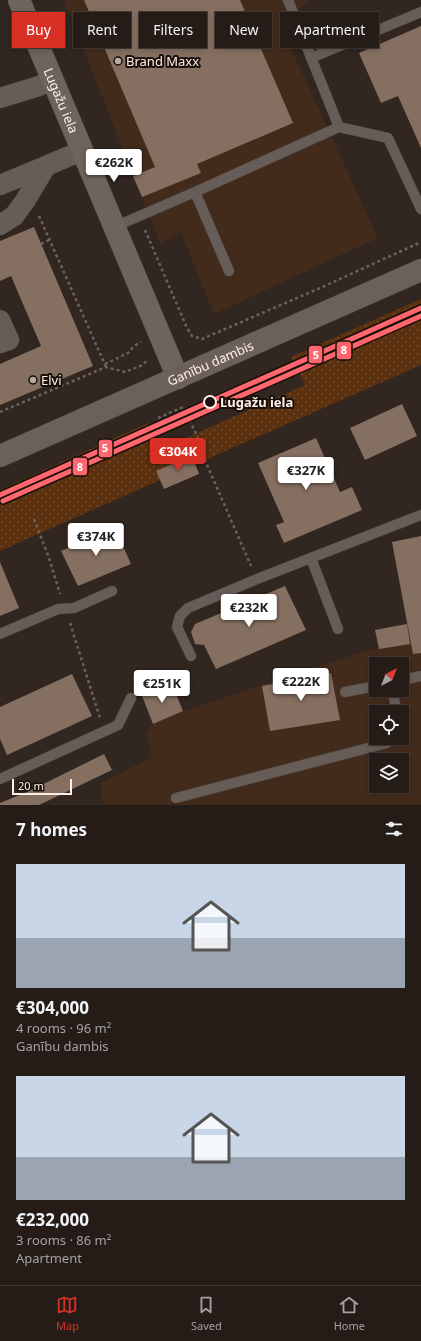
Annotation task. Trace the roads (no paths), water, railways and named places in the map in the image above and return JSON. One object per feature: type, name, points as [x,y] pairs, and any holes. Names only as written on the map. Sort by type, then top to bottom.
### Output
[{"type":"main road","name":"Ganību dambis","points":[[0,456],[421,270]]},
{"type":"street","name":"Lugažu iela","points":[[19,0],[178,378]]},
{"type":"street","points":[[0,98],[39,86],[52,80]]},
{"type":"street","points":[[0,184],[82,152]]},
{"type":"street","points":[[0,225],[14,216],[46,166]]},
{"type":"street","points":[[0,184],[25,201]]},
{"type":"street","points":[[0,320],[9,340],[0,343]]},
{"type":"lane","points":[[288,0],[339,127]]},
{"type":"lane","points":[[311,58],[421,12]]},
{"type":"lane","points":[[114,227],[339,127],[388,138],[421,209]]},
{"type":"lane","points":[[195,192],[228,271]]},
{"type":"lane","points":[[191,656],[177,627],[180,616],[188,608],[257,579],[421,515]]},
{"type":"lane","points":[[311,558],[338,629]]},
{"type":"lane","points":[[0,634],[58,609],[74,608],[112,591]]},
{"type":"lane","points":[[409,679],[421,676]]},
{"type":"lane","points":[[345,692],[369,687]]},
{"type":"lane","points":[[0,779],[118,725],[131,698]]},
{"type":"lane","points":[[176,798],[379,745]]},
{"type":"place","name":"Brand Maxx","points":[[118,61]]},
{"type":"place","name":"Elvi","points":[[33,380]]},
{"type":"place","name":"Lugažu iela","points":[[210,402]]}]
